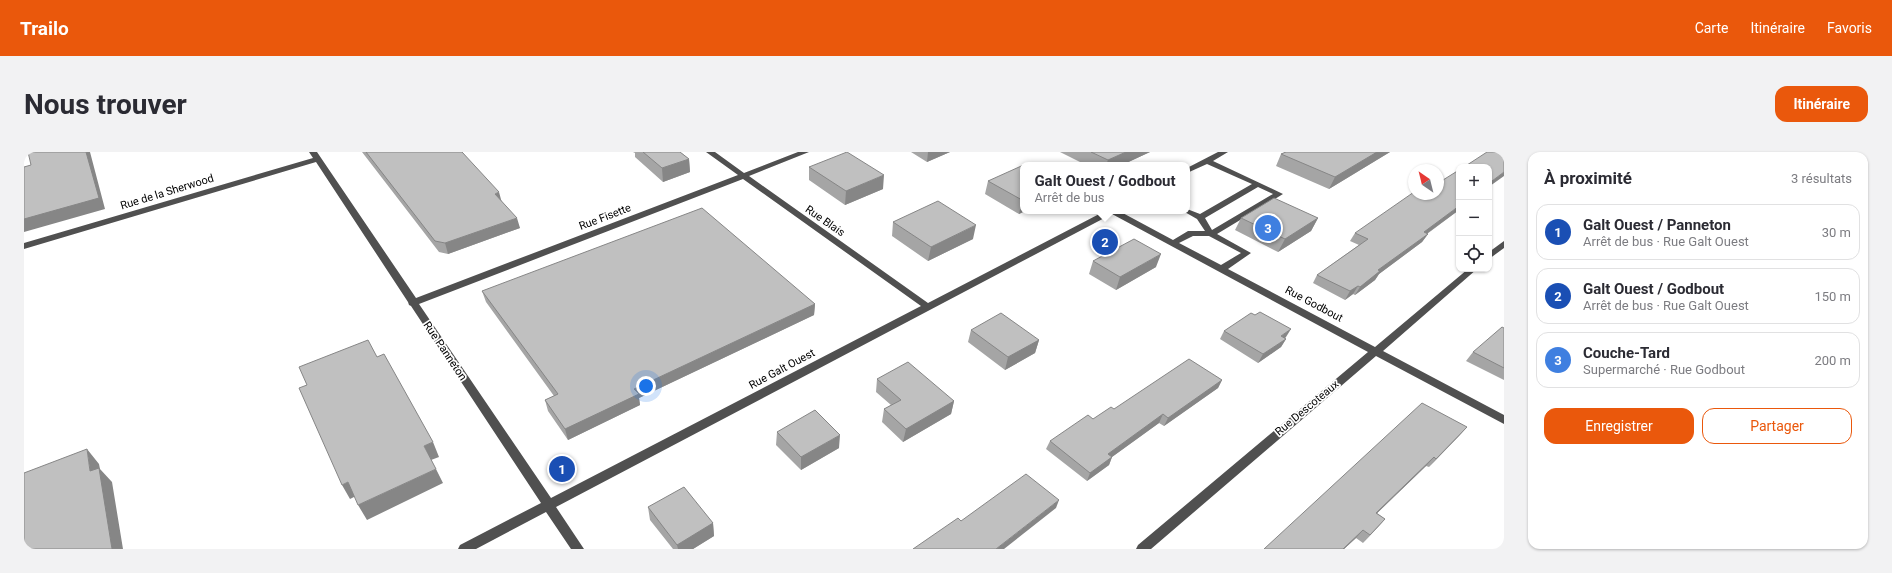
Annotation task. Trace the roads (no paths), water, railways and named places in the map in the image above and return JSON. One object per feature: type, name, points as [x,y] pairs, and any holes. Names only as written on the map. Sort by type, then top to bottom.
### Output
[{"type":"street","name":"Rue Blais","points":[[710,152],[928,307]]},
{"type":"street","name":"Rue Fisette","points":[[412,303],[805,152]]},
{"type":"street","points":[[1190,170],[1224,152]]},
{"type":"street","name":"Rue de la Sherwood","points":[[24,246],[315,156]]},
{"type":"street","name":"Rue Panneton","points":[[315,156],[578,549]]},
{"type":"street","points":[[1207,161],[1279,194],[1211,234]]},
{"type":"street","points":[[1200,217],[1258,184]]},
{"type":"street","points":[[1190,212],[1200,217],[1211,234]]},
{"type":"street","name":"Rue Galt Ouest","points":[[464,549],[1106,214]]},
{"type":"street","name":"Rue Godbout","points":[[1118,214],[1504,420]]},
{"type":"street","points":[[1173,243],[1191,233],[1211,234],[1247,253],[1222,269]]},
{"type":"street","points":[[1492,254],[1504,244]]},
{"type":"street","name":"Rue Descoteaux","points":[[1142,549],[1375,350],[1469,272]]},
{"type":"place","name":"Couche-Tard","points":[[1268,228]]},
{"type":"place","name":"Galt Ouest / Godbout","points":[[1105,242]]},
{"type":"place","name":"Galt Ouest / Panneton","points":[[562,469]]}]
